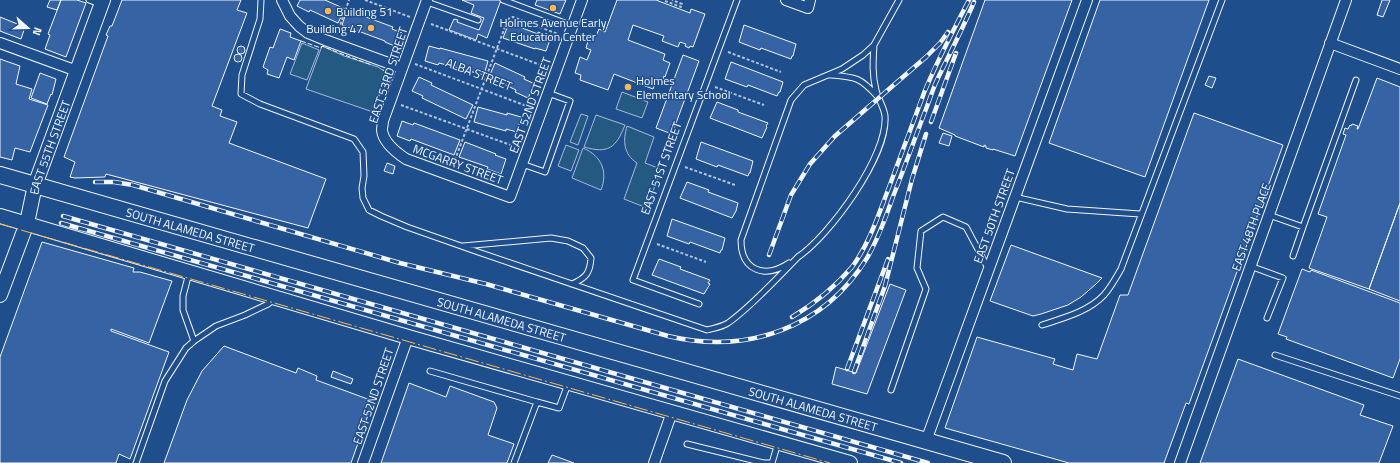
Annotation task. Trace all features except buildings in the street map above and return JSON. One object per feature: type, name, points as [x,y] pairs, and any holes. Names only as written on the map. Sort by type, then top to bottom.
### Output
[{"type":"main road","name":"SOUTH ALAMEDA STREET","points":[[0,175],[1004,463]]},
{"type":"street","points":[[282,0],[290,16],[308,33],[402,68]]},
{"type":"street","name":"EAST 52ND STREET","points":[[510,196],[582,0]]},
{"type":"street","points":[[786,0],[809,4]]},
{"type":"street","name":"EAST 50TH STREET","points":[[926,441],[1087,0]]},
{"type":"street","name":"EAST 48TH PLACE","points":[[1180,463],[1346,0]]},
{"type":"street","name":"EAST 53RD STREET","points":[[398,154],[386,141],[382,131],[383,120],[427,1]]},
{"type":"street","name":"EAST 55TH STREET","points":[[0,295],[27,223],[35,185],[77,71],[98,2]]},
{"type":"street","points":[[0,43],[77,71]]},
{"type":"street","points":[[1330,43],[1400,69]]},
{"type":"street","name":"MCGARRY STREET","points":[[398,154],[406,159],[510,196]]},
{"type":"street","points":[[0,216],[408,337],[850,463]]},
{"type":"street","name":"EAST 52ND STREET","points":[[363,463],[408,337]]},
{"type":"street","points":[[654,463],[672,412]]},
{"type":"lane","points":[[261,0],[260,19],[242,75],[241,94],[260,104],[354,139],[363,152],[363,198],[369,210],[407,227],[707,330],[717,328],[727,323],[765,290],[817,240],[841,213],[859,186],[877,153],[885,128],[885,116],[874,83],[872,64],[874,45]]},
{"type":"lane","points":[[503,0],[573,26]]},
{"type":"lane","name":"EAST 51ST STREET","points":[[699,304],[633,280],[737,0]]},
{"type":"lane","points":[[800,256],[778,270],[760,272],[748,263],[741,250],[741,240],[791,100],[797,91],[804,85],[853,63],[874,45],[899,0]]},
{"type":"lane","points":[[1042,325],[1077,313],[1088,307],[1103,296],[1112,285],[1121,269],[1140,214],[1222,0]]},
{"type":"lane","points":[[427,1],[478,20]]},
{"type":"lane","points":[[827,75],[852,77],[859,80],[870,88],[879,98]]},
{"type":"lane","points":[[1293,256],[1356,80]]},
{"type":"lane","points":[[522,164],[545,172],[570,102],[548,93]]},
{"type":"lane","points":[[1014,197],[1066,209],[1140,214]]},
{"type":"lane","points":[[1269,215],[1303,228]]},
{"type":"lane","points":[[891,390],[926,289],[917,268],[921,231],[943,217],[966,227],[988,269]]},
{"type":"lane","points":[[461,246],[551,238],[568,241],[583,248],[592,258],[590,270],[582,280],[572,284]]},
{"type":"lane","points":[[1250,266],[1283,278],[1267,318]]},
{"type":"lane","points":[[189,272],[183,296],[183,310],[194,341]]},
{"type":"lane","points":[[136,463],[165,381],[186,348],[216,326],[263,307],[276,297]]},
{"type":"lane","points":[[1275,355],[1400,396]]},
{"type":"lane","points":[[430,371],[560,408],[568,382]]},
{"type":"lane","points":[[514,463],[537,402]]},
{"type":"lane","points":[[687,444],[764,463],[772,463],[778,442]]},
{"type":"path","points":[[336,37],[349,0]]},
{"type":"path","points":[[365,0],[410,17]]},
{"type":"path","points":[[665,1],[681,7],[682,4],[672,0]]},
{"type":"path","points":[[452,167],[508,18],[513,17],[558,34]]},
{"type":"path","points":[[431,24],[546,67]]},
{"type":"path","points":[[728,52],[781,72]]},
{"type":"path","name":"ALBA STREET","points":[[412,63],[536,110]]},
{"type":"path","points":[[715,86],[764,105]]},
{"type":"path","points":[[401,105],[516,147]]},
{"type":"path","points":[[685,167],[735,185]]},
{"type":"path","points":[[657,244],[706,262]]},
{"type":"shaded area","points":[[302,43],[319,50],[307,80],[290,74]]},
{"type":"shaded area","points":[[322,46],[344,56],[378,67],[387,73],[373,112],[306,89]]},
{"type":"shaded area","points":[[622,92],[648,102],[642,118],[616,109]]},
{"type":"shaded area","points":[[581,114],[588,116],[578,145],[570,142]]},
{"type":"shaded area","points":[[596,115],[625,125],[622,133],[614,144],[605,149],[599,150],[584,147]]},
{"type":"shaded area","points":[[627,126],[654,137],[645,163],[661,169],[647,208],[624,199],[637,163],[629,155],[625,146]]},
{"type":"shaded area","points":[[566,145],[579,150],[571,171],[558,166]]},
{"type":"shaded area","points":[[583,148],[595,155],[602,165],[604,177],[601,190],[572,178]]},
{"type":"railway","points":[[792,317],[816,301],[839,281],[858,258],[877,220],[929,81],[969,0]]},
{"type":"railway","points":[[95,182],[114,182],[133,185],[400,263],[486,284],[668,336],[697,341],[726,342],[754,338],[781,330],[806,318],[829,302],[849,282],[867,258],[882,227],[935,86],[974,2]]},
{"type":"railway","points":[[769,255],[791,195],[810,164],[835,136],[926,57],[940,43],[948,32]]},
{"type":"railway","points":[[931,122],[956,53]]},
{"type":"railway","points":[[854,372],[885,286],[912,179],[926,134]]},
{"type":"railway","points":[[63,216],[928,463]]},
{"type":"railway","points":[[61,223],[901,463]]},
{"type":"railway","points":[[847,369],[888,259]]},
{"type":"fence","points":[[301,41],[321,48],[322,46],[372,65]]},
{"type":"fence","points":[[373,112],[387,73],[382,69]]},
{"type":"power","points":[[0,224],[830,463]]},
{"type":"place","name":"Holmes Avenue Early Education Center","points":[[553,8]]},
{"type":"place","name":"Building 51","points":[[328,11]]},
{"type":"place","name":"Building 47","points":[[371,28]]},
{"type":"place","name":"Holmes Elementary School","points":[[628,87]]}]
